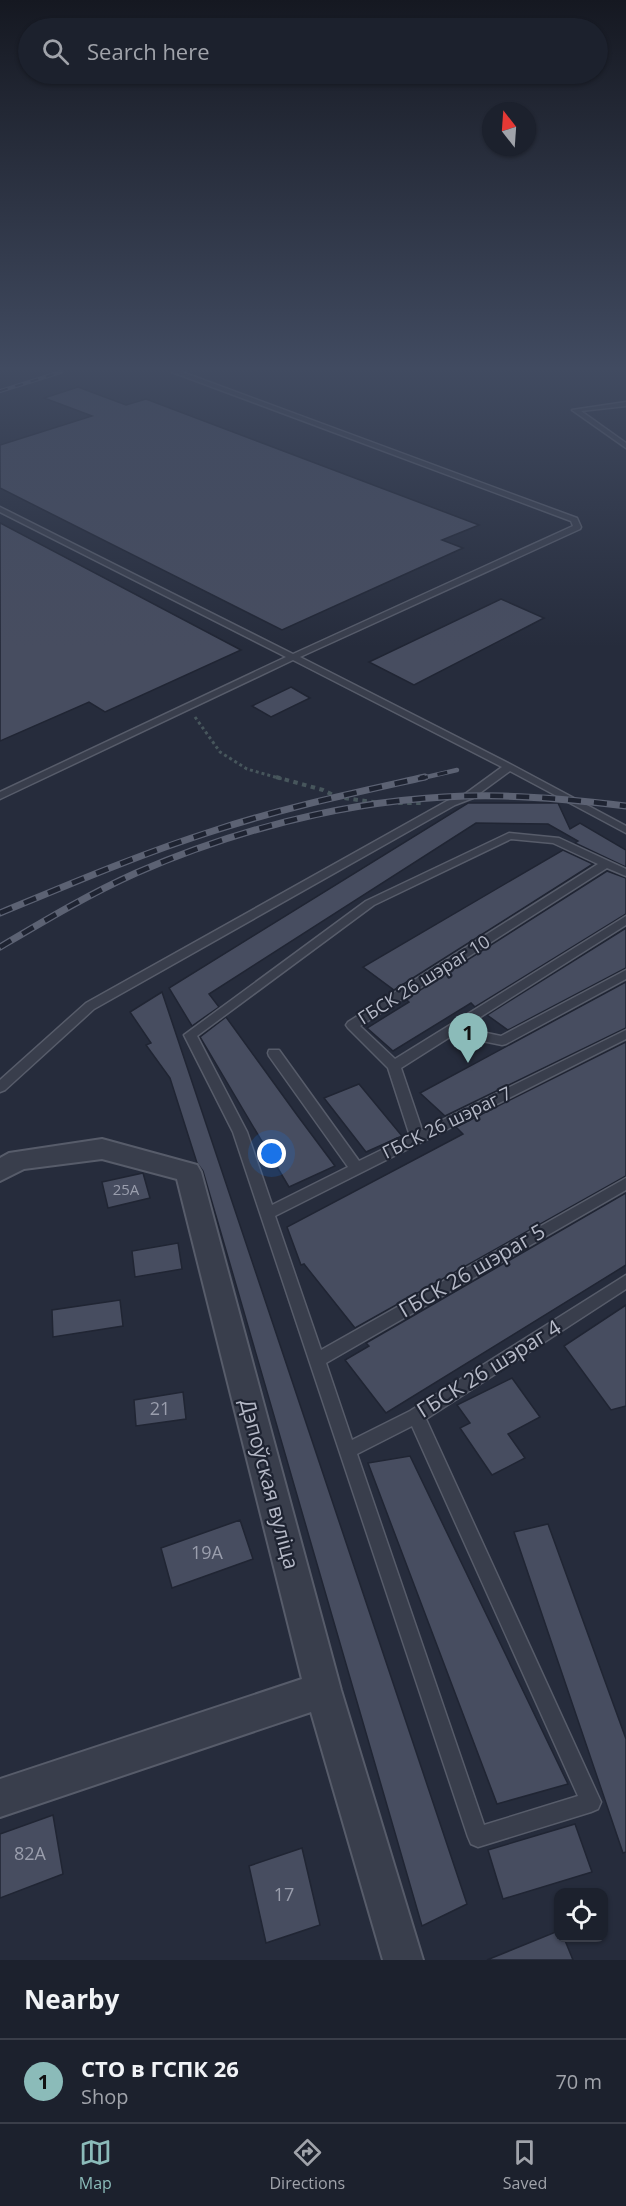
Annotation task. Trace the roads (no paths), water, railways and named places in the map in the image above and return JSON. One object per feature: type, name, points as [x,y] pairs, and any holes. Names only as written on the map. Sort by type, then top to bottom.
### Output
[{"type":"street","name":"Дэпоўская вуліца","points":[[9,1165],[102,1149],[188,1172],[323,1690],[403,1960]]},
{"type":"street","points":[[0,1798],[323,1690]]},
{"type":"lane","points":[[0,796],[293,657],[577,527],[574,520],[422,463]]},
{"type":"lane","points":[[0,509],[509,767],[626,830]]},
{"type":"lane","points":[[0,1087],[90,1006],[451,803],[469,796],[509,767]]},
{"type":"lane","points":[[416,1416],[591,1802],[478,1837],[240,1132],[190,1035],[370,903],[509,836],[555,840],[608,862],[626,873]]},
{"type":"lane","name":"ГБСК 26 шэраг 10","points":[[417,1137],[394,1066],[352,1025],[608,862]]},
{"type":"lane","points":[[394,1066],[626,920]]},
{"type":"lane","points":[[451,1030],[502,1041],[626,974]]},
{"type":"lane","name":"ГБСК 26 шэраг 7","points":[[268,1213],[626,1034]]},
{"type":"lane","points":[[274,1053],[356,1168]]},
{"type":"lane","name":"ГБСК 26 шэраг 5","points":[[318,1360],[626,1183]]},
{"type":"lane","name":"ГБСК 26 шэраг 4","points":[[349,1450],[416,1416],[626,1281]]},
{"type":"railway","points":[[418,779],[457,770]]},
{"type":"railway","points":[[0,913],[132,859],[213,831],[292,808],[425,777]]},
{"type":"railway","points":[[0,947],[84,899],[136,873],[224,839],[316,815],[362,806],[456,796],[534,797],[626,806]]},
{"type":"place","name":"СТО в ГСПК 26","points":[[468,1063]]}]
